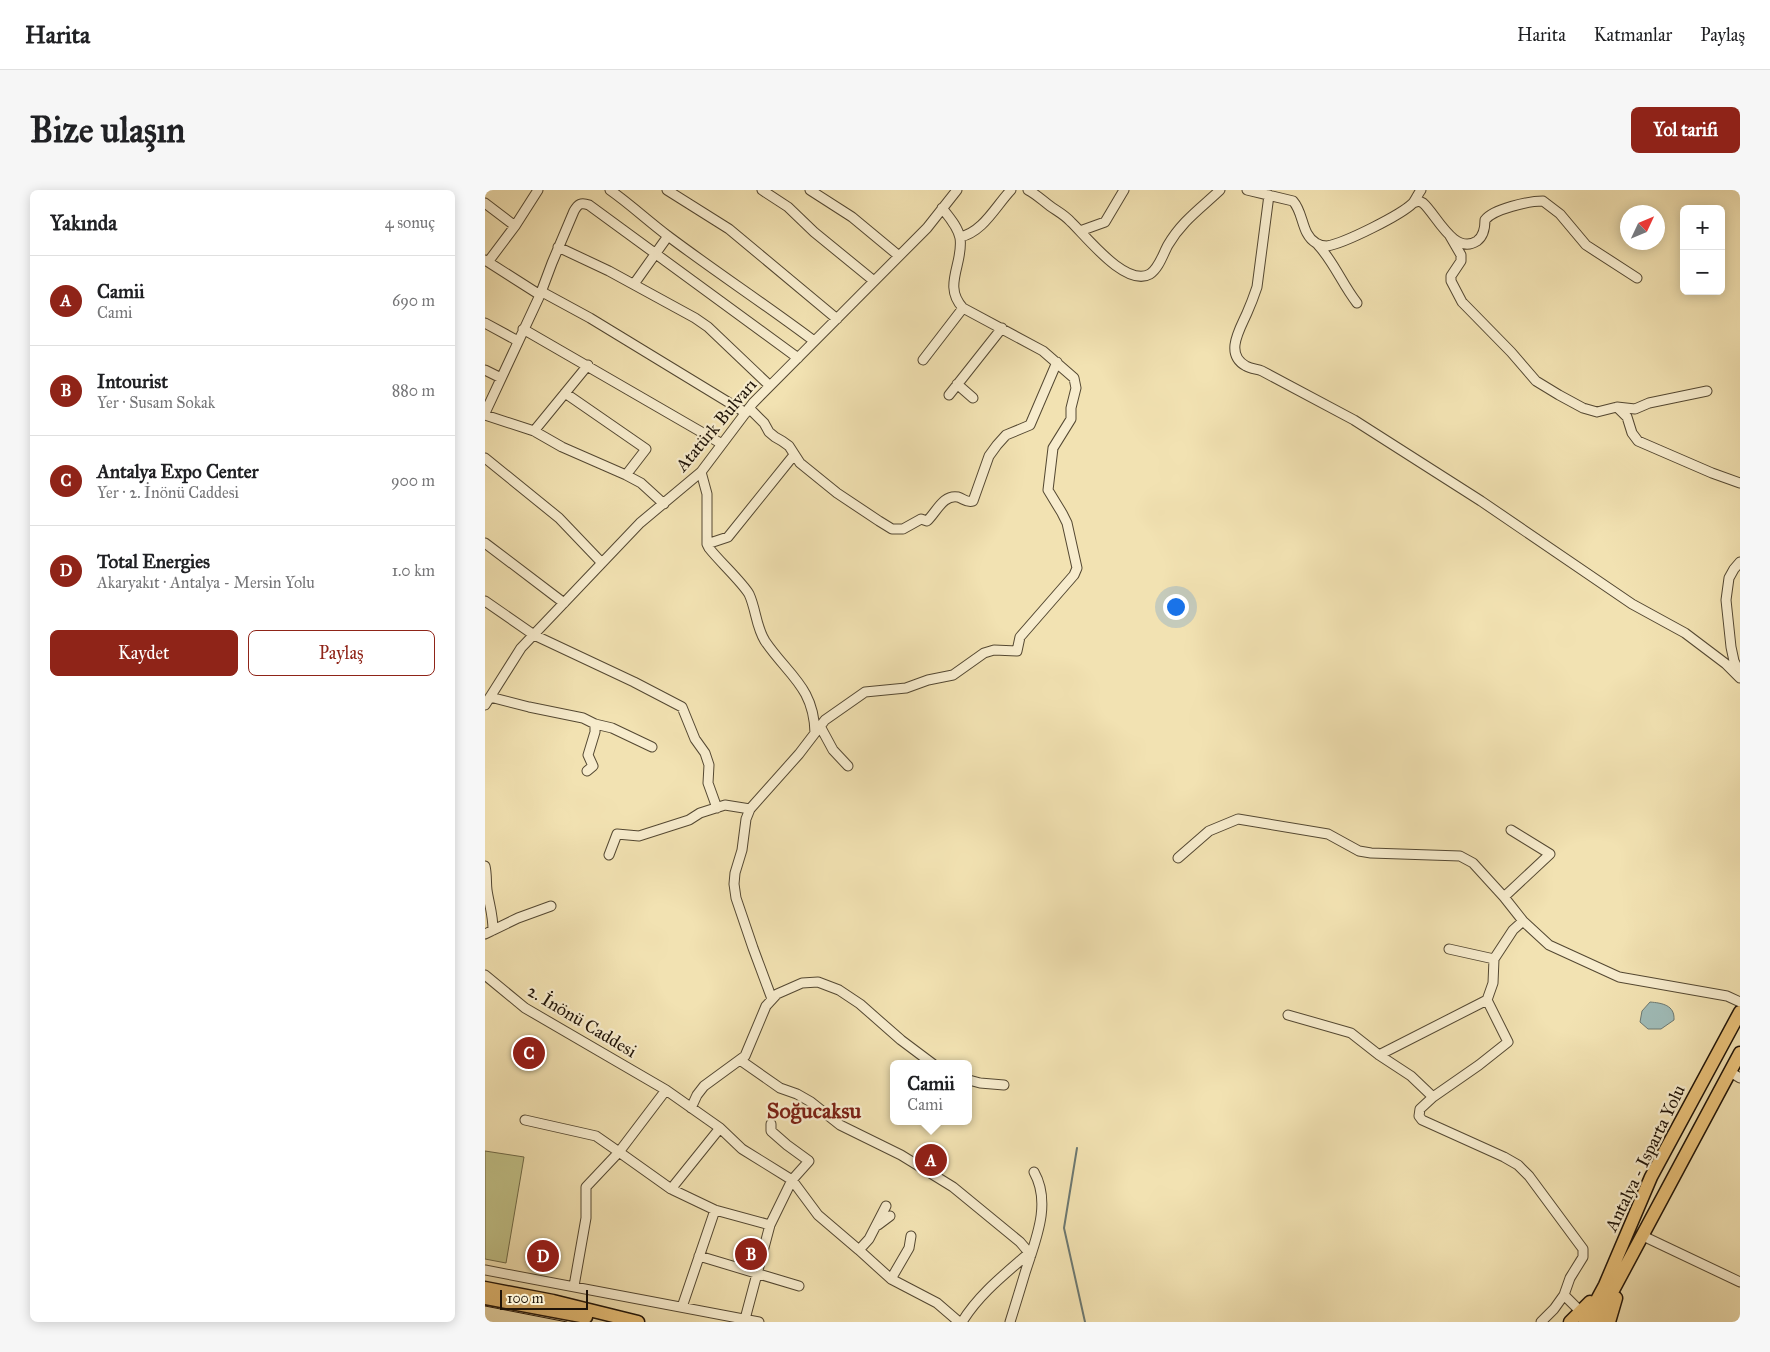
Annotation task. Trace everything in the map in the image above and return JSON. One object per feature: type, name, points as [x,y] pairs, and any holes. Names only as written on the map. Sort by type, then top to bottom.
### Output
[{"type":"highway","name":"Antalya - Isparta Yolu","points":[[1570,1322],[1583,1317],[1605,1285],[1651,1177],[1740,1012]]},
{"type":"highway","name":"Antalya - Isparta Yolu","points":[[1596,1322],[1735,1075],[1740,1053]]},
{"type":"highway","points":[[1609,1322],[1629,1262]]},
{"type":"highway","points":[[485,1288],[553,1301],[638,1322]]},
{"type":"highway","points":[[485,1298],[616,1322]]},
{"type":"street","points":[[538,190],[515,226],[486,261],[540,295],[544,293],[590,318],[748,411],[765,424],[769,432],[789,446],[799,463],[831,488],[892,529],[903,530],[921,519],[927,521],[951,497],[959,497],[969,502],[973,501],[989,456],[1006,435],[1029,425],[1057,362]]},
{"type":"street","points":[[610,190],[668,236],[815,341]]},
{"type":"street","points":[[667,190],[729,229],[837,318]]},
{"type":"street","points":[[762,190],[788,207],[814,232],[874,281]]},
{"type":"street","points":[[810,190],[852,216],[899,256]]},
{"type":"street","name":"Atatürk Bulvarı","points":[[488,701],[521,648],[641,523],[701,472],[748,411],[770,386],[927,228],[957,190]]},
{"type":"street","points":[[960,237],[970,235],[977,230],[1011,190]]},
{"type":"street","points":[[1028,190],[1064,215],[1107,259],[1122,270],[1134,275],[1143,276],[1150,274],[1156,267],[1178,229],[1189,216],[1220,190]]},
{"type":"street","points":[[1080,231],[1105,222],[1124,190]]},
{"type":"street","points":[[1247,190],[1293,201],[1300,211],[1305,230],[1326,254],[1357,303]]},
{"type":"street","points":[[1316,243],[1326,246],[1364,232],[1398,213],[1413,202],[1421,190]]},
{"type":"street","points":[[1269,195],[1257,287],[1235,341],[1235,350],[1241,362],[1246,366],[1262,371],[1354,420],[1633,604],[1685,633],[1726,664],[1740,678]]},
{"type":"street","points":[[1413,202],[1419,201],[1427,206],[1450,236],[1461,255],[1461,261],[1451,276],[1451,281],[1457,295],[1536,381],[1591,411],[1597,412],[1617,406],[1635,409],[1649,403],[1707,391]]},
{"type":"street","points":[[1450,236],[1459,242],[1473,243],[1484,232],[1485,220],[1496,211],[1526,203],[1543,201],[1560,214],[1585,245],[1637,278]]},
{"type":"street","points":[[485,203],[515,226]]},
{"type":"street","points":[[664,504],[641,483],[626,475],[562,447],[534,431],[485,414],[540,295],[558,247],[578,205],[582,203],[589,205],[798,358]]},
{"type":"street","points":[[772,999],[753,948],[734,884],[735,873],[742,850],[746,818],[750,809],[799,754],[825,720],[865,692],[906,688],[928,680],[953,675],[984,653],[995,650],[1017,650],[1020,637],[1074,575],[1077,568],[1067,522],[1048,490],[1053,448],[1071,419],[1071,408],[1076,388],[1074,378],[1043,351],[963,308],[957,302],[954,294],[953,280],[960,247],[960,237],[943,208]]},
{"type":"street","points":[[634,284],[668,236]]},
{"type":"street","points":[[558,247],[634,284],[701,323],[770,386]]},
{"type":"street","points":[[923,360],[963,308]]},
{"type":"street","points":[[485,323],[518,341]]},
{"type":"street","points":[[949,395],[1002,328]]},
{"type":"street","points":[[523,329],[588,365],[646,402],[722,444]]},
{"type":"street","points":[[534,431],[588,365]]},
{"type":"street","points":[[485,370],[501,378]]},
{"type":"street","points":[[957,384],[973,398]]},
{"type":"street","points":[[565,393],[646,449],[626,475]]},
{"type":"street","points":[[1617,406],[1627,417],[1632,433],[1638,441],[1740,484]]},
{"type":"street","points":[[707,544],[728,538],[794,455]]},
{"type":"street","points":[[485,458],[559,518],[602,563]]},
{"type":"street","points":[[701,472],[707,494],[707,544],[718,560],[749,594],[764,640],[807,694],[815,716],[817,730],[848,766]]},
{"type":"street","points":[[485,543],[564,603]]},
{"type":"street","points":[[1740,562],[1733,569],[1729,578],[1726,600],[1731,646],[1734,661],[1740,673]]},
{"type":"street","points":[[485,601],[533,635],[634,682],[682,707],[695,738],[705,753],[709,765],[708,783],[717,808]]},
{"type":"street","points":[[488,701],[572,714],[595,724],[612,728],[652,747]]},
{"type":"street","points":[[587,771],[593,766],[588,755],[595,732],[595,724]]},
{"type":"street","points":[[609,855],[617,834],[639,836],[689,820],[700,813],[725,806],[750,809]]},
{"type":"street","points":[[1178,858],[1209,830],[1238,819],[1328,834],[1359,851],[1371,854],[1460,856],[1473,863],[1505,897],[1523,921],[1549,945],[1619,977],[1727,996],[1740,1002]]},
{"type":"street","points":[[1505,897],[1550,854],[1511,830]]},
{"type":"street","points":[[485,866],[488,882],[487,889],[493,913],[489,932]]},
{"type":"street","points":[[489,932],[527,914],[551,906]]},
{"type":"street","points":[[1379,1055],[1487,1000],[1493,983],[1494,959],[1513,930],[1523,921]]},
{"type":"street","points":[[1449,949],[1494,959]]},
{"type":"street","name":"2. İnönü Caddesi","points":[[485,975],[525,1008],[666,1090],[720,1128],[742,1149],[792,1180]]},
{"type":"street","points":[[691,1108],[705,1086],[715,1076],[739,1060],[749,1049],[763,1012],[772,999],[777,994],[802,983],[818,982],[839,990],[860,1004],[901,1040],[928,1060]]},
{"type":"street","points":[[1487,1000],[1509,1042],[1433,1097],[1420,1109],[1419,1113],[1422,1120],[1518,1165],[1529,1176],[1582,1247],[1583,1257],[1570,1278],[1564,1295],[1541,1322]]},
{"type":"street","points":[[1288,1015],[1351,1033],[1379,1055],[1411,1076],[1433,1097]]},
{"type":"street","points":[[739,1060],[780,1088],[811,1102],[840,1125],[885,1147],[953,1187],[1020,1242],[1030,1254]]},
{"type":"street","points":[[972,1081],[1004,1086]]},
{"type":"street","points":[[574,1286],[586,1218],[586,1187],[619,1152],[666,1090]]},
{"type":"street","points":[[525,1120],[596,1136],[671,1189],[715,1210],[770,1225]]},
{"type":"street","points":[[745,1319],[770,1225],[792,1180],[809,1161],[771,1131],[771,1124]]},
{"type":"street","points":[[671,1189],[720,1128]]},
{"type":"street","points":[[1010,1322],[1042,1215],[1043,1200],[1040,1183],[1034,1172]]},
{"type":"street","points":[[792,1180],[818,1215],[891,1280],[937,1303],[960,1322],[985,1292],[1030,1254]]},
{"type":"street","points":[[859,1250],[869,1239],[886,1206]]},
{"type":"street","points":[[682,1307],[715,1210]]},
{"type":"street","points":[[876,1227],[889,1216]]},
{"type":"street","points":[[891,1280],[909,1248],[911,1236]]},
{"type":"street","points":[[1643,1236],[1740,1282]]},
{"type":"street","points":[[699,1256],[799,1286]]},
{"type":"street","points":[[485,1270],[759,1322]]},
{"type":"street","points":[[1564,1295],[1583,1317]]},
{"type":"green space","points":[[485,1151],[524,1157],[506,1263],[485,1259]]},
{"type":"water","points":[[1650,1002],[1663,1004],[1670,1008],[1674,1015],[1674,1020],[1661,1029],[1648,1029],[1640,1022],[1642,1011]]},
{"type":"waterway","points":[[1077,1148],[1064,1228],[1085,1322]]},
{"type":"tram line","points":[[485,1306],[567,1322]]},
{"type":"place","name":"Antalya Expo Center","points":[[529,1053]]},
{"type":"place","name":"Camii","points":[[931,1160]]},
{"type":"place","name":"Intourist","points":[[751,1254]]},
{"type":"place","name":"Total Energies","points":[[543,1256]]},
{"type":"district","name":"Soğucaksu","points":[[814,1110]]}]
